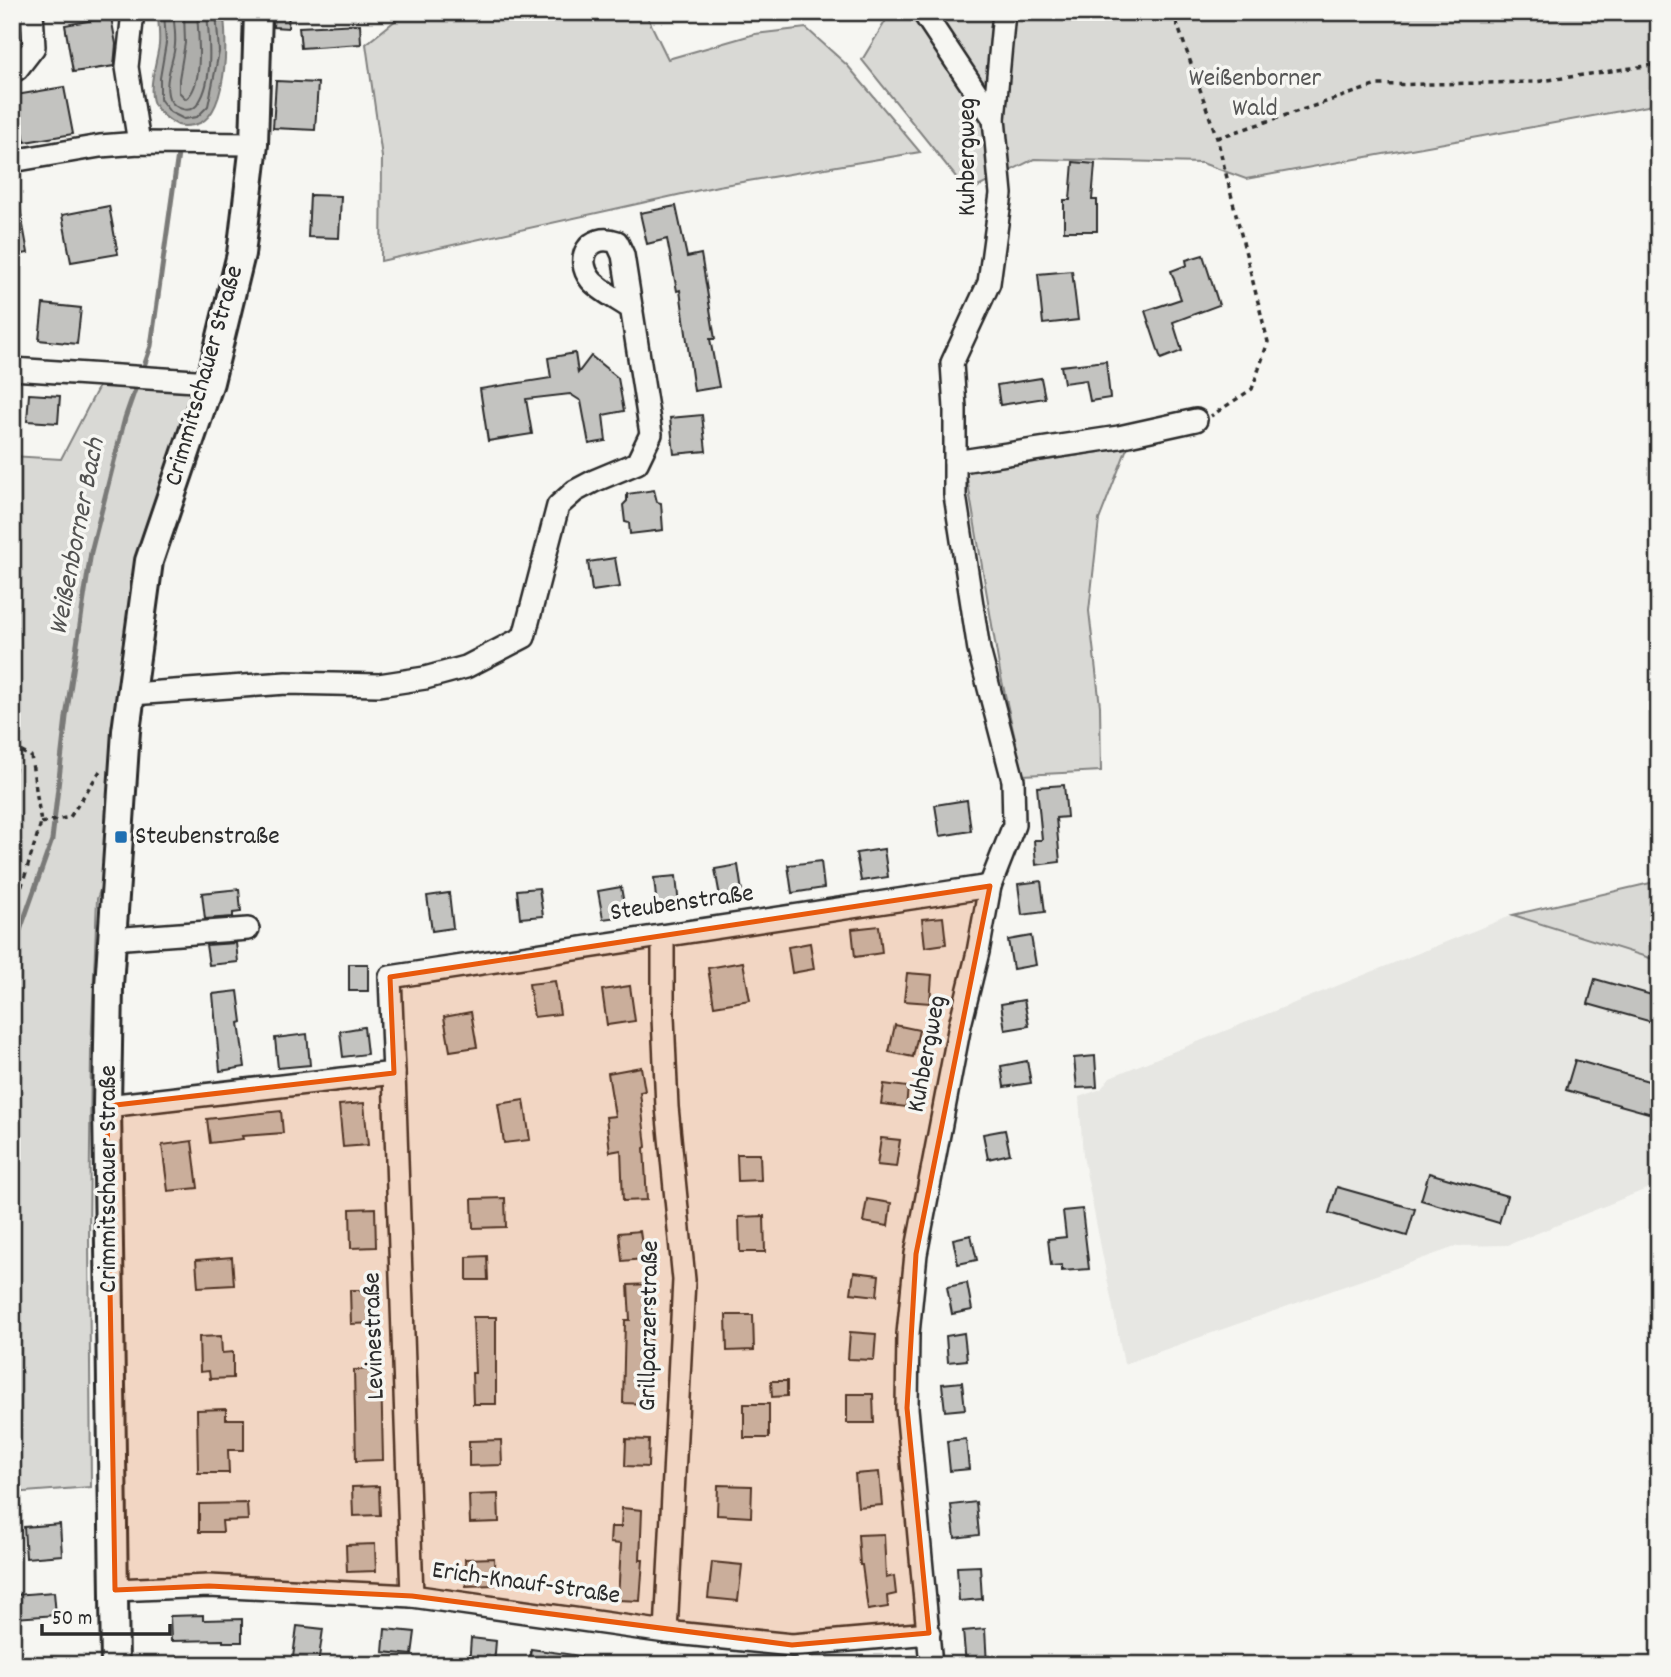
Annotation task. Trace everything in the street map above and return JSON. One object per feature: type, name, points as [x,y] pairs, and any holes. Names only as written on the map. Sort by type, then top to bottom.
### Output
[{"type":"main road","name":"Crimmitschauer Straße","points":[[114,1665],[107,1106],[109,986],[126,731],[149,561],[210,382],[241,254],[254,144],[258,12]]},
{"type":"street","points":[[12,70],[17,69],[33,47],[32,12]]},
{"type":"street","points":[[133,12],[128,67],[150,143]]},
{"type":"street","points":[[923,12],[994,119]]},
{"type":"street","name":"Kuhbergweg","points":[[931,1665],[907,1408],[908,1334],[916,1254],[990,886],[1014,825],[1013,780],[979,650],[955,495],[952,363],[989,283],[1001,194],[994,119],[1004,12]]},
{"type":"street","points":[[12,161],[100,146],[150,143],[254,144]]},
{"type":"street","points":[[132,694],[286,683],[379,685],[425,678],[466,667],[524,637],[558,506],[575,491],[593,481],[637,463],[651,434],[632,309]]},
{"type":"street","points":[[12,369],[210,382]]},
{"type":"street","points":[[955,462],[1119,437],[1196,420]]},
{"type":"street","name":"Steubenstraße","points":[[394,1073],[390,977],[990,886]]},
{"type":"street","points":[[112,939],[248,929]]},
{"type":"street","name":"Grillparzerstraße","points":[[663,936],[667,1107],[684,1280],[666,1632]]},
{"type":"street","points":[[107,1106],[394,1073]]},
{"type":"street","name":"Levinestraße","points":[[394,1073],[412,1596]]},
{"type":"street","name":"Erich-Knauf-Straße","points":[[115,1590],[209,1587],[412,1596],[666,1632],[792,1645],[929,1633]]},
{"type":"path","points":[[1173,12],[1217,138],[1268,342],[1252,389],[1216,414],[1196,420]]},
{"type":"path","points":[[1217,138],[1377,85],[1535,82],[1659,64]]},
{"type":"path","points":[[12,748],[31,756],[41,823],[12,918]]},
{"type":"path","points":[[41,823],[70,817],[105,763]]},
{"type":"highlighted area","points":[[990,886],[916,1254],[907,1408],[929,1633],[792,1645],[412,1596],[209,1586],[115,1590],[107,1106],[394,1073],[390,977]]},
{"type":"shaded area","points":[[1513,915],[1659,961],[1659,1184],[1508,1245],[1458,1246],[1124,1364],[1083,1156],[1079,1097],[1101,1089],[1110,1077]]},
{"type":"green space","points":[[406,12],[645,12],[668,59],[755,34],[806,28],[848,66],[920,152],[718,186],[381,261],[382,157],[366,44]]},
{"type":"green space","name":"Weißenborner Wald","points":[[891,12],[1659,12],[1659,104],[1246,179],[1202,163],[1034,159],[968,192],[862,60]]},
{"type":"green space","points":[[100,384],[198,390],[149,561],[109,865],[97,899],[91,1051],[89,1240],[91,1487],[12,1493],[12,782],[16,769],[12,769],[12,456],[61,459]]},
{"type":"green space","points":[[1127,448],[1099,520],[1089,611],[1100,706],[1101,771],[1023,775],[1000,672],[966,472]]},
{"type":"green space","points":[[1659,881],[1659,961],[1513,915]]},
{"type":"water","points":[[158,12],[223,12],[225,58],[219,94],[214,109],[205,120],[194,125],[182,126],[168,119],[161,114],[152,98],[159,45]]},
{"type":"building","points":[[274,12],[289,12],[288,28],[273,27]]},
{"type":"building","points":[[111,17],[116,44],[114,66],[73,72],[65,25]]},
{"type":"building","points":[[360,24],[361,44],[301,48],[299,27]]},
{"type":"building","points":[[276,81],[318,83],[315,130],[273,128]]},
{"type":"building","points":[[64,87],[73,134],[25,142],[16,95]]},
{"type":"building","points":[[1073,162],[1095,164],[1092,200],[1097,200],[1097,231],[1064,231],[1064,200],[1070,200]]},
{"type":"building","points":[[310,195],[341,196],[339,238],[308,237]]},
{"type":"building","points":[[19,203],[28,253],[12,256],[12,204]]},
{"type":"building","points":[[109,206],[118,254],[71,262],[62,215]]},
{"type":"building","points":[[676,206],[687,257],[701,254],[715,339],[710,339],[719,387],[694,391],[680,290],[677,291],[667,239],[647,244],[640,213]]},
{"type":"building","points":[[1203,255],[1219,305],[1173,322],[1182,351],[1161,359],[1145,311],[1181,299],[1171,271],[1187,265],[1186,260]]},
{"type":"building","points":[[1072,271],[1078,320],[1043,324],[1038,274]]},
{"type":"building","points":[[43,304],[81,308],[77,344],[39,340]]},
{"type":"building","points":[[575,353],[578,373],[591,356],[618,378],[624,411],[603,415],[606,441],[589,444],[581,401],[570,394],[526,399],[532,434],[488,441],[480,389],[551,378],[548,358]]},
{"type":"building","points":[[1106,361],[1110,398],[1090,401],[1086,380],[1064,383],[1061,366]]},
{"type":"building","points":[[1041,378],[1045,398],[1000,405],[997,385]]},
{"type":"building","points":[[29,394],[60,396],[58,423],[27,421]]},
{"type":"building","points":[[702,415],[706,451],[674,454],[670,418]]},
{"type":"building","points":[[654,490],[657,502],[661,503],[663,530],[630,534],[623,505],[627,501],[627,494]]},
{"type":"building","points":[[615,558],[620,587],[592,591],[588,562]]},
{"type":"building","points":[[1064,785],[1067,817],[1056,818],[1060,862],[1036,865],[1034,840],[1042,840],[1037,787]]},
{"type":"building","points":[[967,800],[971,831],[940,836],[935,805]]},
{"type":"building","points":[[884,849],[888,877],[861,881],[856,853]]},
{"type":"building","points":[[821,861],[824,888],[792,893],[788,865]]},
{"type":"building","points":[[738,865],[743,898],[721,902],[715,869]]},
{"type":"building","points":[[676,876],[679,906],[657,908],[654,878]]},
{"type":"building","points":[[1041,881],[1045,912],[1022,915],[1018,884]]},
{"type":"building","points":[[621,887],[626,916],[603,919],[598,891]]},
{"type":"building","points":[[539,888],[543,916],[520,918],[517,890]]},
{"type":"building","points":[[239,889],[241,912],[233,913],[233,917],[205,919],[202,893]]},
{"type":"building","points":[[449,893],[453,928],[432,931],[427,896]]},
{"type":"building","points":[[943,917],[946,944],[925,947],[922,919]]},
{"type":"building","points":[[879,926],[882,953],[855,957],[852,929]]},
{"type":"building","points":[[1031,936],[1036,965],[1013,969],[1008,940]]},
{"type":"building","points":[[236,943],[238,962],[209,965],[206,945]]},
{"type":"building","points":[[810,943],[814,969],[792,973],[788,947]]},
{"type":"building","points":[[743,962],[750,1000],[714,1006],[708,968]]},
{"type":"building","points":[[349,964],[368,964],[368,991],[349,991]]},
{"type":"building","points":[[907,973],[932,975],[930,1003],[904,1001]]},
{"type":"building","points":[[1595,979],[1659,997],[1659,1024],[1588,1004]]},
{"type":"building","points":[[555,981],[560,1014],[534,1017],[529,984]]},
{"type":"building","points":[[630,986],[635,1021],[607,1025],[602,990]]},
{"type":"building","points":[[238,991],[245,1067],[220,1071],[213,994]]},
{"type":"building","points":[[1024,1000],[1029,1026],[1005,1030],[1001,1004]]},
{"type":"building","points":[[471,1012],[477,1047],[450,1051],[444,1017]]},
{"type":"building","points":[[895,1025],[919,1030],[913,1057],[889,1052]]},
{"type":"building","points":[[364,1027],[367,1054],[343,1057],[340,1031]]},
{"type":"building","points":[[307,1034],[310,1065],[278,1068],[275,1038]]},
{"type":"building","points":[[1095,1056],[1097,1087],[1077,1088],[1074,1058]]},
{"type":"building","points":[[1575,1060],[1659,1084],[1659,1116],[1566,1090]]},
{"type":"building","points":[[1027,1061],[1031,1083],[1004,1087],[1001,1066]]},
{"type":"building","points":[[641,1067],[645,1091],[640,1092],[646,1147],[647,1200],[623,1201],[621,1150],[610,1152],[606,1117],[615,1116],[608,1073]]},
{"type":"building","points":[[884,1084],[908,1087],[906,1107],[881,1104]]},
{"type":"building","points":[[524,1100],[530,1140],[504,1143],[498,1104]]},
{"type":"building","points":[[364,1103],[368,1145],[343,1147],[339,1105]]},
{"type":"building","points":[[281,1111],[283,1133],[242,1136],[243,1139],[210,1143],[207,1119]]},
{"type":"building","points":[[1005,1130],[1010,1154],[988,1159],[983,1134]]},
{"type":"building","points":[[881,1138],[900,1140],[896,1167],[877,1165]]},
{"type":"building","points":[[192,1141],[198,1188],[168,1191],[162,1145]]},
{"type":"building","points":[[737,1154],[760,1154],[761,1180],[738,1181]]},
{"type":"building","points":[[1429,1173],[1507,1196],[1499,1223],[1421,1200]]},
{"type":"building","points":[[1337,1187],[1415,1209],[1407,1236],[1329,1213]]},
{"type":"building","points":[[505,1198],[506,1227],[473,1228],[472,1199]]},
{"type":"building","points":[[867,1199],[891,1203],[888,1226],[863,1222]]},
{"type":"building","points":[[375,1208],[376,1247],[351,1248],[350,1209]]},
{"type":"building","points":[[1082,1209],[1089,1269],[1062,1271],[1062,1265],[1051,1266],[1048,1239],[1066,1237],[1063,1211]]},
{"type":"building","points":[[764,1216],[765,1252],[740,1252],[739,1217]]},
{"type":"building","points":[[640,1231],[644,1259],[622,1261],[619,1233]]},
{"type":"building","points":[[971,1235],[977,1260],[958,1264],[953,1239]]},
{"type":"building","points":[[487,1256],[488,1280],[467,1280],[467,1257]]},
{"type":"building","points":[[232,1257],[234,1285],[198,1287],[196,1260]]},
{"type":"building","points":[[854,1272],[879,1275],[877,1296],[851,1293]]},
{"type":"building","points":[[967,1283],[972,1310],[952,1314],[947,1287]]},
{"type":"building","points":[[652,1284],[649,1404],[623,1403],[625,1320],[630,1320],[628,1285]]},
{"type":"building","points":[[350,1290],[377,1290],[378,1323],[351,1324]]},
{"type":"building","points":[[726,1315],[753,1315],[754,1350],[727,1351]]},
{"type":"building","points":[[473,1317],[496,1317],[496,1404],[473,1404]]},
{"type":"building","points":[[850,1332],[876,1334],[874,1360],[848,1359]]},
{"type":"building","points":[[964,1333],[967,1360],[948,1362],[946,1336]]},
{"type":"building","points":[[221,1336],[222,1353],[233,1352],[233,1378],[210,1379],[209,1371],[200,1372],[199,1337]]},
{"type":"building","points":[[381,1369],[383,1460],[356,1461],[354,1370]]},
{"type":"building","points":[[771,1381],[787,1381],[787,1396],[772,1397]]},
{"type":"building","points":[[962,1382],[965,1409],[945,1411],[942,1384]]},
{"type":"building","points":[[847,1394],[873,1394],[874,1423],[847,1423]]},
{"type":"building","points":[[744,1404],[769,1404],[769,1438],[744,1438]]},
{"type":"building","points":[[226,1409],[226,1419],[244,1419],[244,1450],[228,1450],[229,1473],[198,1473],[197,1410]]},
{"type":"building","points":[[626,1439],[649,1440],[648,1467],[625,1466]]},
{"type":"building","points":[[966,1439],[969,1469],[950,1471],[947,1441]]},
{"type":"building","points":[[501,1440],[502,1465],[469,1466],[469,1441]]},
{"type":"building","points":[[879,1472],[882,1505],[858,1507],[855,1474]]},
{"type":"building","points":[[718,1485],[752,1486],[751,1517],[717,1515]]},
{"type":"building","points":[[379,1486],[380,1515],[353,1516],[352,1487]]},
{"type":"building","points":[[498,1494],[499,1522],[470,1523],[469,1495]]},
{"type":"building","points":[[976,1502],[979,1535],[955,1538],[951,1505]]},
{"type":"building","points":[[247,1503],[248,1520],[222,1521],[223,1532],[199,1532],[199,1504]]},
{"type":"building","points":[[622,1508],[642,1510],[640,1601],[618,1600],[621,1544],[610,1543],[611,1527],[621,1527]]},
{"type":"building","points":[[60,1524],[62,1555],[26,1558],[24,1527]]},
{"type":"building","points":[[884,1534],[886,1578],[894,1576],[896,1594],[887,1596],[888,1607],[868,1610],[858,1535]]},
{"type":"building","points":[[375,1544],[376,1571],[347,1572],[346,1545]]},
{"type":"building","points":[[494,1558],[495,1585],[466,1586],[465,1559]]},
{"type":"building","points":[[712,1562],[742,1565],[738,1601],[708,1598]]},
{"type":"building","points":[[980,1566],[982,1599],[959,1601],[957,1567]]},
{"type":"building","points":[[54,1592],[56,1615],[15,1618],[14,1595]]},
{"type":"building","points":[[203,1615],[203,1620],[242,1619],[242,1642],[171,1641],[170,1616]]},
{"type":"building","points":[[297,1626],[323,1629],[318,1665],[292,1665]]},
{"type":"building","points":[[385,1629],[415,1632],[412,1655],[383,1652]]},
{"type":"building","points":[[985,1629],[987,1665],[966,1665],[963,1631]]},
{"type":"building","points":[[471,1638],[496,1641],[494,1665],[469,1665]]},
{"type":"building","points":[[531,1649],[581,1656],[580,1665],[529,1665]]},
{"type":"waterway","name":"Weißenborner Bach","points":[[142,372],[151,346],[179,147]]},
{"type":"waterway","name":"Weißenborner Bach","points":[[12,953],[52,840],[66,717],[91,552],[125,418],[138,381]]},
{"type":"place","name":"Steubenstraße","points":[[121,837]]}]
